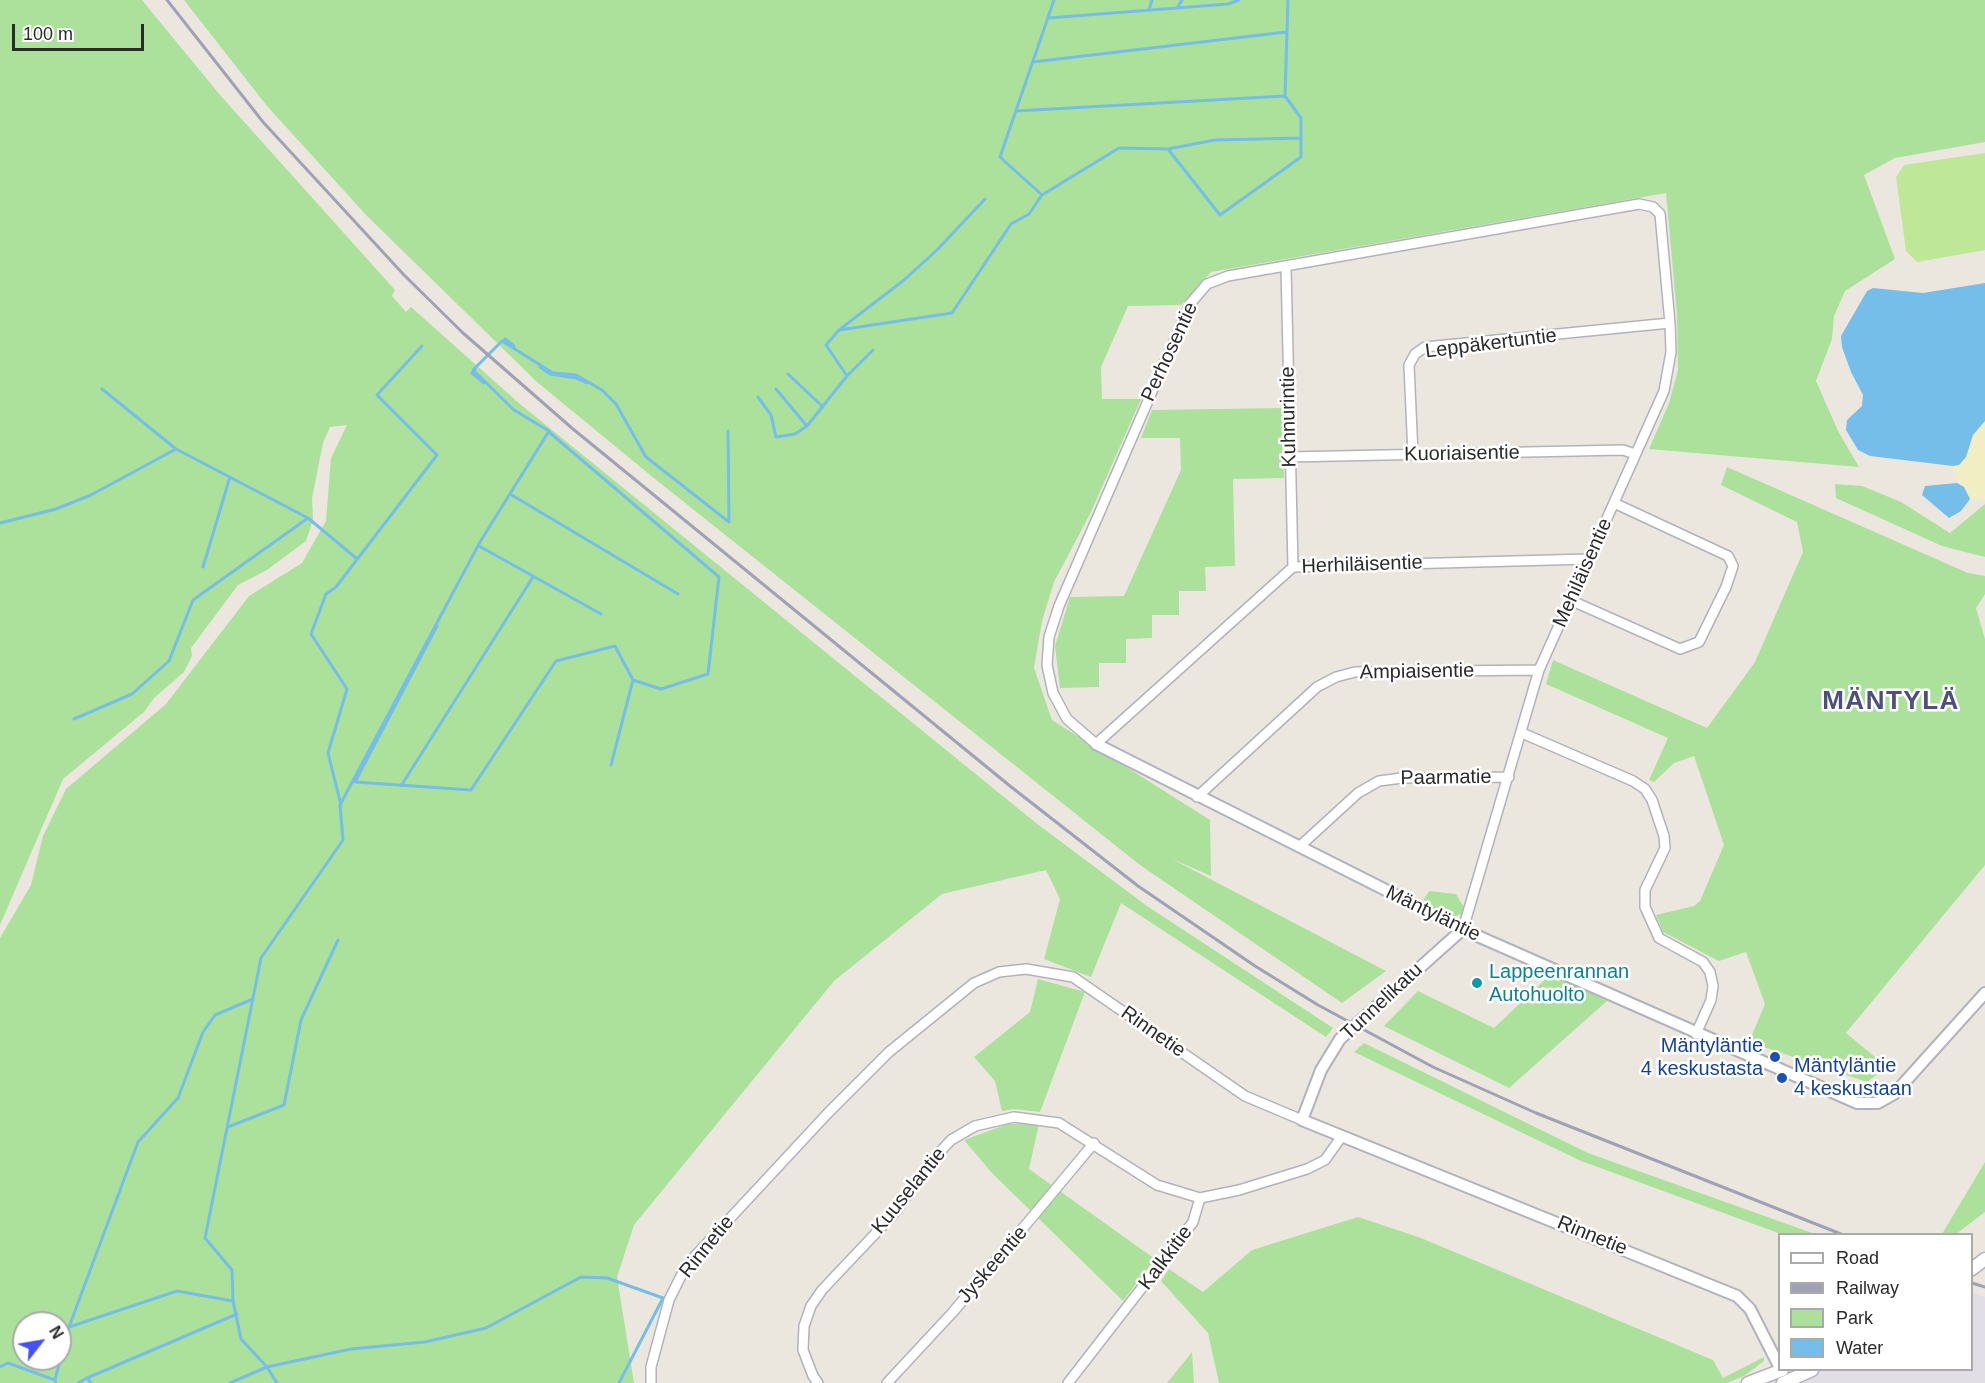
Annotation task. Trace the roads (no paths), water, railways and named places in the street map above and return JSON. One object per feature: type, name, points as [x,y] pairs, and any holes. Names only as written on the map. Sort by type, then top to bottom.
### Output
[{"type":"main road","points":[[1748,1383],[1806,1371]]},
{"type":"street","name":"Perhosentie","points":[[1096,744],[1067,719],[1053,693],[1047,665],[1049,637],[1059,606],[1190,304],[1207,284],[1228,276],[1639,204],[1653,207],[1660,214]]},
{"type":"street","name":"Mehiläisentie","points":[[1463,929],[1539,670],[1664,391],[1671,352],[1660,214]]},
{"type":"street","name":"Kuhnurintie","points":[[1286,267],[1293,567]]},
{"type":"street","name":"Leppäkertuntie","points":[[1413,455],[1410,365],[1415,354],[1425,347],[1670,323]]},
{"type":"street","name":"Kuoriaisentie","points":[[1289,457],[1623,450],[1635,454]]},
{"type":"street","points":[[1570,600],[1680,649],[1699,642],[1726,587],[1732,566],[1728,556],[1614,503]]},
{"type":"street","name":"Herhiläisentie","points":[[1096,744],[1293,567],[1588,559]]},
{"type":"street","name":"Ampiaisentie","points":[[1197,797],[1317,687],[1336,677],[1355,672],[1539,670]]},
{"type":"street","points":[[1522,733],[1633,781],[1645,789],[1652,800],[1664,836],[1665,848],[1645,890],[1645,907],[1659,938],[1703,962],[1710,972],[1713,986],[1711,1000],[1696,1034]]},
{"type":"street","name":"Mäntyläntie","points":[[1096,744],[1197,797],[1463,929],[1696,1034],[1857,1103],[1878,1103],[1894,1094],[1985,993]]},
{"type":"street","name":"Paarmatie","points":[[1299,847],[1358,794],[1379,781],[1402,778],[1509,777]]},
{"type":"street","name":"Tunnelikatu","points":[[1302,1120],[1321,1070],[1340,1039],[1463,929]]},
{"type":"street","name":"Rinnetie","points":[[651,1383],[651,1366],[669,1300],[682,1274],[695,1256],[828,1113],[889,1052],[974,983],[999,972],[1026,969],[1073,977],[1245,1096],[1737,1296],[1750,1309],[1778,1365]]},
{"type":"street","name":"Kuuselantie","points":[[818,1383],[813,1377],[803,1350],[804,1326],[811,1306],[822,1290],[892,1216],[951,1140],[995,1119],[1025,1117],[1059,1123],[1094,1143],[1157,1185],[1200,1198]]},
{"type":"street","points":[[1200,1198],[1239,1190],[1307,1169],[1325,1160],[1342,1137]]},
{"type":"street","name":"Jyskeentie","points":[[887,1383],[953,1312],[1094,1143]]},
{"type":"street","name":"Kalkkitie","points":[[1068,1383],[1193,1222],[1200,1198]]},
{"type":"water","points":[[1985,283],[1985,421],[1973,435],[1966,457],[1959,465],[1953,466],[1870,456],[1858,450],[1846,430],[1847,420],[1862,406],[1863,395],[1851,372],[1842,347],[1841,336],[1867,291],[1873,288],[1923,293]]},
{"type":"water","points":[[1957,483],[1964,487],[1970,499],[1961,511],[1949,518],[1922,495],[1925,486]]},
{"type":"waterway","points":[[1042,195],[1000,157],[1054,0]]},
{"type":"waterway","points":[[1149,10],[1152,0]]},
{"type":"waterway","points":[[1177,8],[1182,0]]},
{"type":"waterway","points":[[1048,18],[1228,4],[1239,0]]},
{"type":"waterway","points":[[1168,149],[1220,215],[1301,157],[1301,118],[1285,96],[1288,0]]},
{"type":"waterway","points":[[1033,62],[1286,32]]},
{"type":"waterway","points":[[1016,111],[1285,96]]},
{"type":"waterway","points":[[839,330],[952,313],[1011,224],[1029,214],[1042,195],[1119,148],[1168,149],[1215,140],[1301,138]]},
{"type":"waterway","points":[[847,376],[826,345],[839,330],[904,280],[937,250],[985,199]]},
{"type":"waterway","points":[[503,342],[505,339],[514,346]]},
{"type":"waterway","points":[[277,1383],[267,1367],[241,1339],[233,1301],[232,1270],[205,1238],[261,958],[343,840],[340,805],[480,542],[549,431],[514,410],[473,370],[502,341],[553,373],[576,375],[602,390],[616,404],[646,457],[729,522],[728,431]]},
{"type":"waterway","points":[[341,805],[328,753],[347,689],[311,634],[326,594],[336,587],[437,455],[377,395],[422,346]]},
{"type":"waterway","points":[[758,397],[771,415],[776,437],[795,434],[807,426],[847,376],[873,350]]},
{"type":"waterway","points":[[540,367],[550,374],[576,378],[587,383]]},
{"type":"waterway","points":[[475,370],[472,373],[484,383]]},
{"type":"waterway","points":[[788,374],[823,407]]},
{"type":"waterway","points":[[102,389],[176,449],[308,518],[356,558]]},
{"type":"waterway","points":[[776,389],[807,426]]},
{"type":"waterway","points":[[549,432],[719,577],[708,674],[661,689],[633,680]]},
{"type":"waterway","points":[[0,523],[56,509],[91,495],[176,449]]},
{"type":"waterway","points":[[203,567],[230,477]]},
{"type":"waterway","points":[[510,494],[678,594]]},
{"type":"waterway","points":[[74,719],[132,694],[169,661],[193,600],[308,518]]},
{"type":"waterway","points":[[479,546],[601,614]]},
{"type":"waterway","points":[[401,786],[533,577]]},
{"type":"waterway","points":[[355,782],[437,626]]},
{"type":"waterway","points":[[355,782],[471,790],[556,661],[615,646],[633,680],[611,765]]},
{"type":"waterway","points":[[228,1127],[284,1105],[301,1020],[338,940]]},
{"type":"waterway","points":[[55,1380],[69,1327],[138,1142],[178,1098],[203,1032],[215,1015],[253,999]]},
{"type":"waterway","points":[[230,1383],[267,1367],[351,1349],[425,1342],[486,1328],[581,1277],[607,1278],[663,1298],[619,1383]]},
{"type":"waterway","points":[[72,1326],[177,1291],[233,1301]]},
{"type":"waterway","points":[[87,1378],[237,1314]]},
{"type":"waterway","points":[[0,1367],[8,1363],[55,1380],[56,1383]]},
{"type":"waterway","points":[[78,1383],[87,1378],[91,1383]]},
{"type":"railway","points":[[167,0],[263,122],[404,275],[463,333],[573,429],[1010,786],[1138,886],[1255,966],[1318,1005],[1433,1067],[1536,1113],[1838,1233]]},
{"type":"railway","points":[[1973,1283],[1985,1287]]},
{"type":"place","name":"Lappeenrannan Autohuolto","points":[[1477,983]]},
{"type":"place","name":"Mäntyläntie 4 keskustasta","points":[[1775,1057]]},
{"type":"place","name":"Mäntyläntie 4 keskustaan","points":[[1782,1078]]},
{"type":"district","name":"MÄNTYLÄ","points":[[1891,702]]}]
